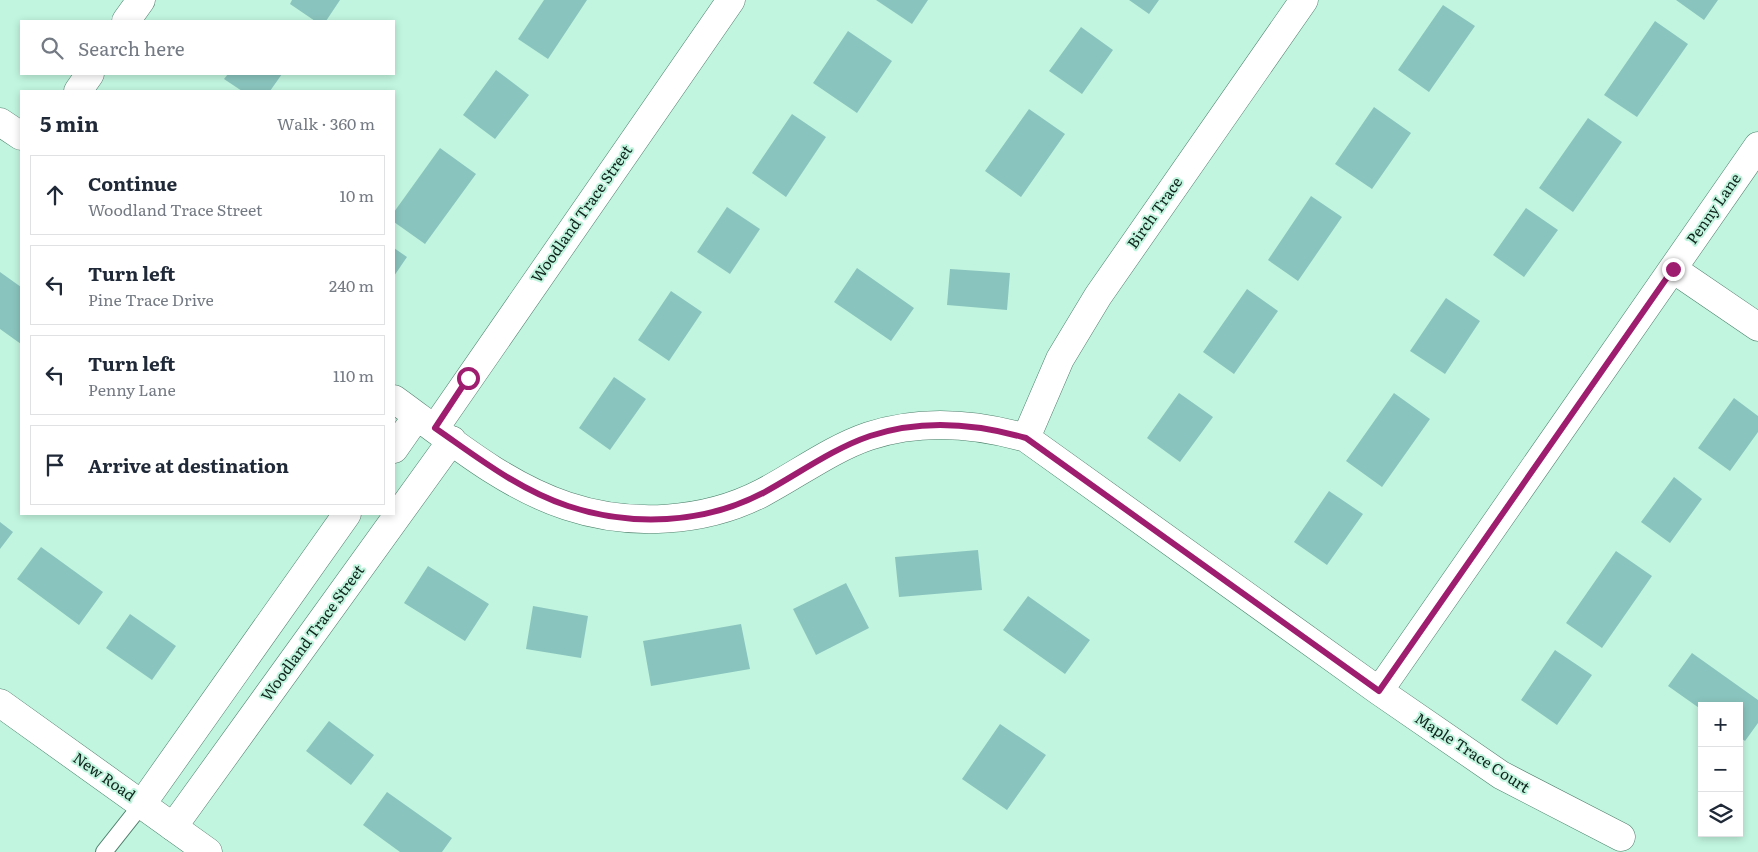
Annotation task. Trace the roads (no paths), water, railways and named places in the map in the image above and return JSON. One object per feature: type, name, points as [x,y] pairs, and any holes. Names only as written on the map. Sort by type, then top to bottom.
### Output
[{"type":"street","points":[[127,20],[141,0]]},
{"type":"street","name":"Woodland Trace Street","points":[[395,489],[435,428],[731,0]]},
{"type":"street","name":"Birch Trace","points":[[1026,438],[1060,359],[1098,296],[1304,0]]},
{"type":"street","points":[[79,90],[89,75]]},
{"type":"street","points":[[0,122],[20,135]]},
{"type":"street","name":"Penny Lane","points":[[1379,691],[1758,146]]},
{"type":"street","points":[[1673,269],[1758,327]]},
{"type":"street","name":"Maple Trace Court","points":[[395,400],[508,479],[542,496],[594,514],[643,520],[686,517],[733,506],[762,493],[846,446],[895,429],[926,424],[963,425],[995,429],[1026,438],[1379,691],[1501,775],[1621,837]]},
{"type":"street","name":"Woodland Trace Street","points":[[395,448],[435,428]]},
{"type":"street","points":[[142,804],[347,515]]},
{"type":"street","name":"Woodland Trace Street","points":[[173,827],[378,515]]},
{"type":"street","name":"New Road","points":[[0,703],[208,852]]},
{"type":"lane","points":[[104,852],[142,804]]}]
